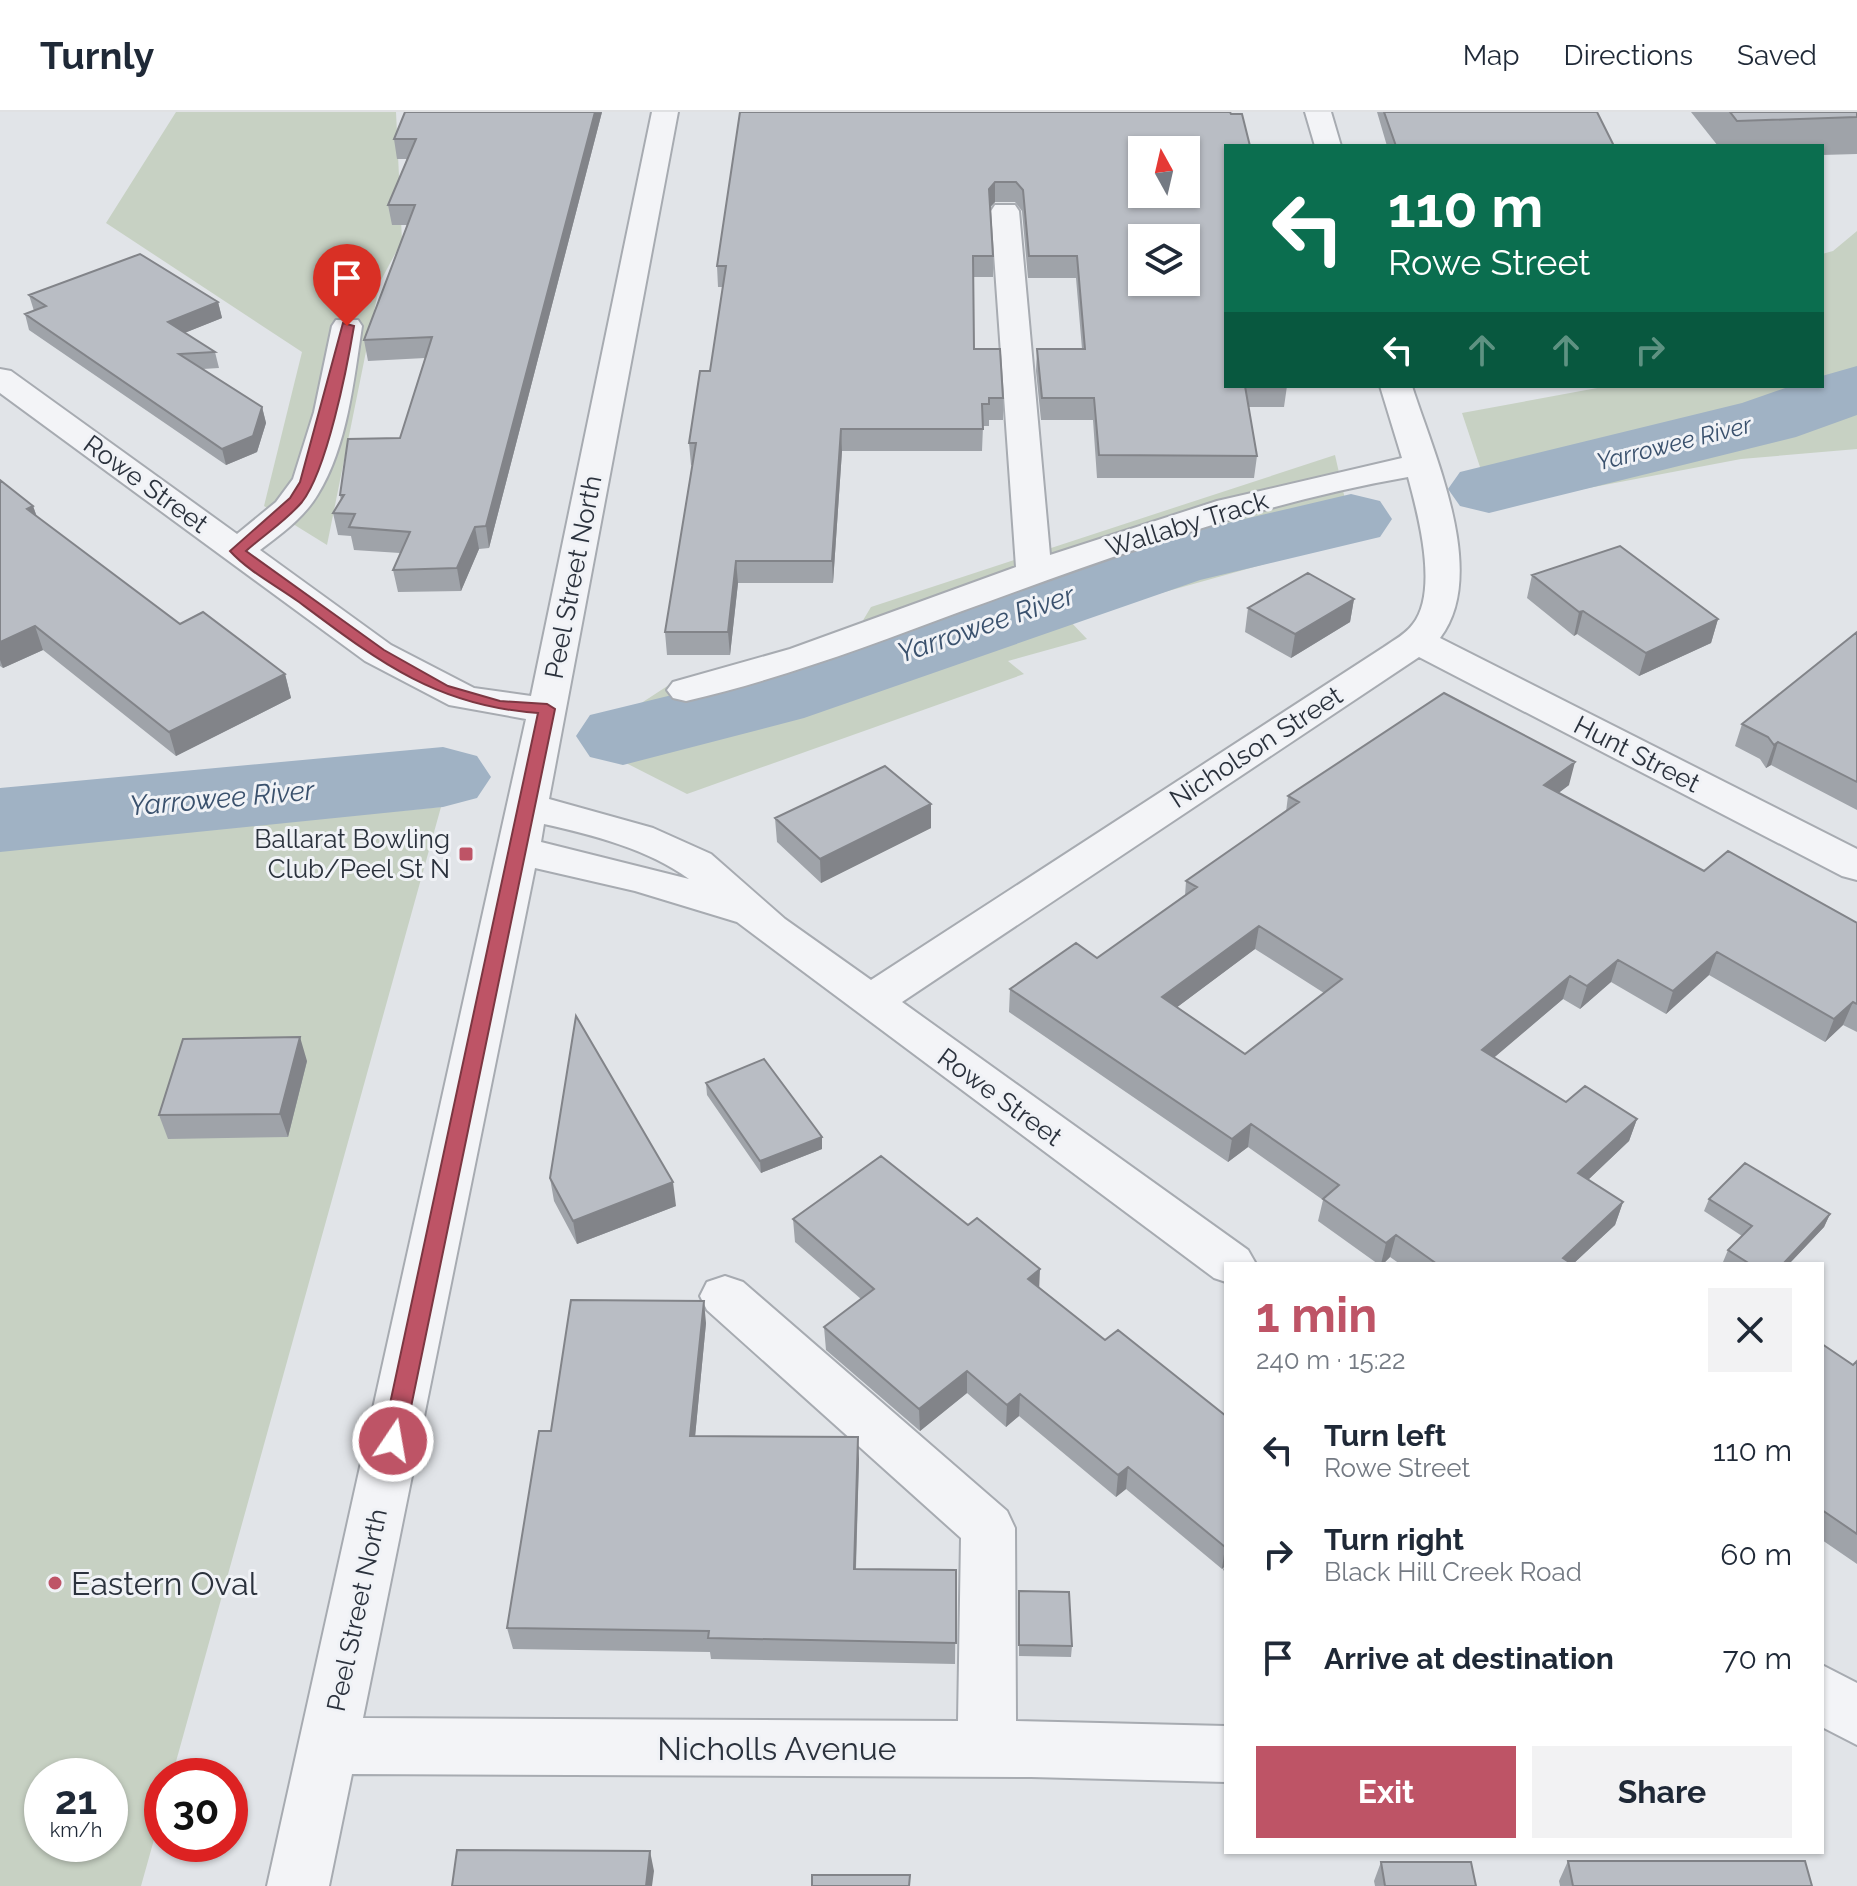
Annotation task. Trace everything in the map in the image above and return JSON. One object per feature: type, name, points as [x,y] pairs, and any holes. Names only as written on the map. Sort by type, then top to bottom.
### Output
[{"type":"street","name":"Peel Street North","points":[[298,1886],[533,776],[665,112]]},
{"type":"street","points":[[1318,112],[1327,144]]},
{"type":"street","points":[[1005,211],[1034,573]]},
{"type":"street","points":[[237,551],[296,500],[307,482],[342,360],[347,326]]},
{"type":"street","name":"Rowe Street","points":[[0,378],[378,653],[443,689],[499,705],[533,776],[684,891],[732,908],[770,929],[1228,1262]]},
{"type":"street","name":"Nicholson Street","points":[[870,1002],[1417,641],[1436,617],[1444,586],[1443,548],[1397,388]]},
{"type":"street","name":"Wallaby Track","points":[[686,690],[751,676],[1034,573],[1347,475],[1421,472]]},
{"type":"street","name":"Hunt Street","points":[[1417,641],[1857,866]]},
{"type":"street","points":[[725,1296],[988,1528],[987,1750]]},
{"type":"street","points":[[1824,1693],[1857,1718]]},
{"type":"street","name":"Nicholls Avenue","points":[[328,1746],[1224,1754]]},
{"type":"green space","points":[[176,112],[396,112],[402,241],[380,282],[327,545],[264,506],[302,352],[106,223]]},
{"type":"green space","points":[[1857,231],[1857,449],[1741,459],[1493,506],[1462,413],[1597,388],[1824,388],[1824,253],[1833,251]]},
{"type":"green space","points":[[1335,455],[1354,539],[1068,619],[1087,639],[1008,661],[1024,674],[687,794],[624,762],[609,724],[669,685],[757,660],[862,622],[871,607]]},
{"type":"green space","points":[[441,807],[177,1758],[144,1758],[144,1862],[148,1862],[141,1886],[0,1886],[0,847]]},
{"type":"building","points":[[405,112],[595,112],[486,526],[475,527],[457,568],[393,570],[410,532],[349,527],[355,514],[333,513],[344,495],[340,495],[348,439],[400,438],[432,337],[364,340],[415,205],[388,205],[416,139],[394,139]]},
{"type":"building","points":[[740,112],[1242,114],[1250,144],[1224,144],[1224,388],[1245,388],[1257,456],[1099,455],[1094,398],[1042,398],[1037,349],[1085,349],[1077,256],[1029,256],[1023,190],[1016,182],[995,182],[989,189],[993,256],[973,256],[974,349],[1000,349],[1003,398],[989,398],[989,404],[982,404],[983,429],[841,429],[832,561],[736,561],[728,632],[665,632],[696,443],[689,443],[700,371],[710,371],[726,266],[717,266]]},
{"type":"building","points":[[1384,112],[1597,112],[1613,144],[1395,144]]},
{"type":"building","points":[[1730,112],[1857,112],[1857,117],[1737,121]]},
{"type":"building","points":[[140,254],[218,302],[168,322],[215,352],[179,354],[262,407],[253,436],[222,449],[25,314],[46,306],[29,295]]},
{"type":"building","points":[[0,480],[33,506],[27,509],[180,624],[203,612],[285,674],[169,732],[35,626],[0,642]]},
{"type":"building","points":[[1620,546],[1718,619],[1646,653],[1583,611],[1579,612],[1532,575]]},
{"type":"building","points":[[1308,573],[1354,599],[1295,634],[1248,608]]},
{"type":"building","points":[[1857,632],[1857,782],[1778,742],[1774,745],[1768,737],[1742,724]]},
{"type":"building","points":[[1444,693],[1575,762],[1544,785],[1704,871],[1728,851],[1857,923],[1857,1004],[1853,1002],[1834,1019],[1717,952],[1673,991],[1618,960],[1587,986],[1570,976],[1482,1050],[1566,1102],[1585,1086],[1637,1119],[1578,1173],[1623,1202],[1563,1258],[1569,1262],[1434,1262],[1396,1235],[1386,1243],[1323,1199],[1339,1185],[1251,1124],[1232,1139],[1010,989],[1076,943],[1097,958],[1197,887],[1186,881],[1299,802],[1288,796]],"holes":[[[1259,926],[1342,979],[1245,1054],[1162,997]]]},
{"type":"building","points":[[885,766],[931,804],[820,859],[775,818]]},
{"type":"building","points":[[576,1016],[673,1182],[573,1221],[550,1178]]},
{"type":"building","points":[[300,1037],[280,1114],[159,1115],[183,1039]]},
{"type":"building","points":[[764,1059],[822,1137],[760,1161],[706,1083]]},
{"type":"building","points":[[881,1156],[968,1225],[977,1218],[1040,1269],[1028,1279],[1105,1340],[1118,1330],[1224,1414],[1224,1546],[1128,1467],[1118,1475],[1020,1394],[1007,1405],[967,1371],[919,1409],[824,1327],[874,1289],[793,1219]]},
{"type":"building","points":[[1745,1163],[1830,1214],[1785,1262],[1747,1262],[1728,1250],[1752,1226],[1709,1199]]},
{"type":"building","points":[[571,1300],[704,1301],[690,1436],[858,1437],[854,1569],[956,1570],[956,1643],[708,1638],[709,1631],[507,1628],[539,1431],[551,1431]]},
{"type":"building","points":[[1824,1345],[1853,1365],[1857,1361],[1857,1534],[1824,1511]]},
{"type":"building","points":[[1019,1591],[1069,1592],[1072,1646],[1019,1645]]},
{"type":"building","points":[[457,1850],[650,1851],[646,1886],[452,1886]]},
{"type":"building","points":[[1568,1861],[1805,1861],[1812,1886],[1573,1886]]},
{"type":"building","points":[[1381,1862],[1471,1862],[1476,1886],[1385,1886]]},
{"type":"building","points":[[812,1875],[910,1875],[909,1886],[812,1886]]},
{"type":"waterway","name":"Yarrowee River","points":[[1489,489],[1768,420],[1857,389]]},
{"type":"waterway","name":"Yarrowee River","points":[[623,736],[772,698],[1173,561],[1351,519]]},
{"type":"waterway","name":"Yarrowee River","points":[[0,820],[443,777]]},
{"type":"place","name":"Ballarat Bowling Club/Peel St N","points":[[466,854]]},
{"type":"place","name":"Eastern Oval","points":[[55,1583]]},
{"type":"route","points":[[347,326],[342,360],[307,482],[296,500],[237,551],[378,653],[443,689],[481,702],[547,709],[393,1441]]}]
